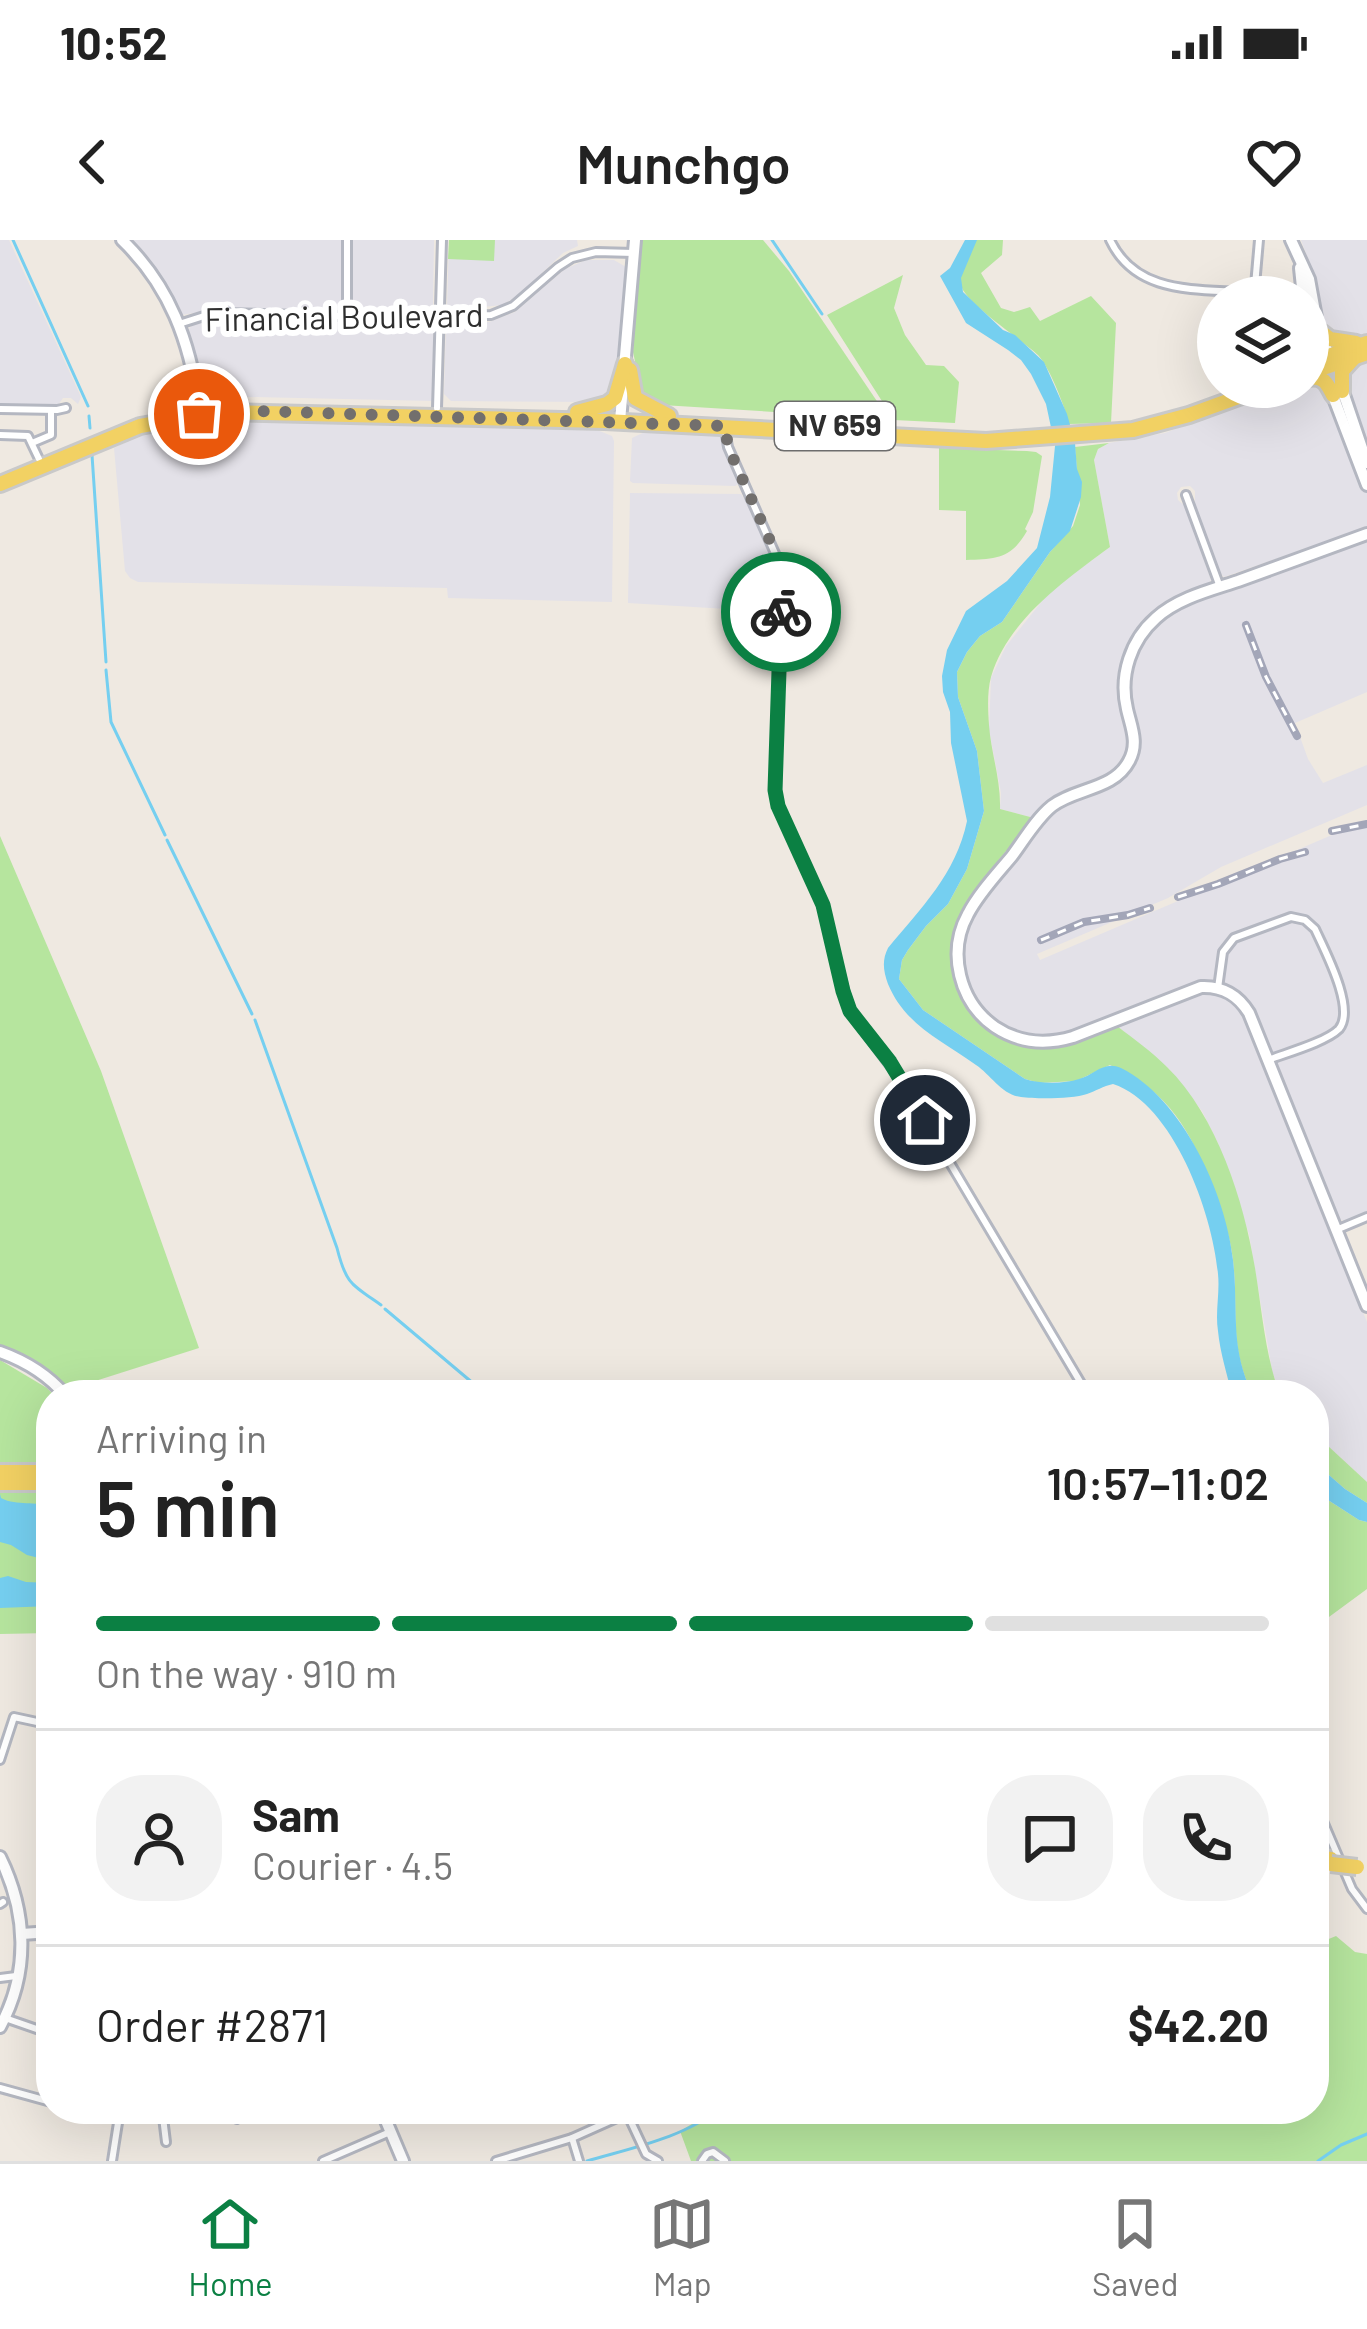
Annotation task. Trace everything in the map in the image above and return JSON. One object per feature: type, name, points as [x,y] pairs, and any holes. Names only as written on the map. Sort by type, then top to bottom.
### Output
[{"type":"main road","points":[[1329,339],[1365,349]]},
{"type":"main road","points":[[1329,362],[1365,349]]},
{"type":"main road","points":[[1338,393],[1342,371],[1365,349]]},
{"type":"main road","points":[[578,412],[615,398],[627,367]]},
{"type":"main road","points":[[627,367],[635,398],[669,416]]},
{"type":"main road","points":[[1329,385],[1338,393]]},
{"type":"main road","name":"NV 659","points":[[1083,432],[1142,422],[1197,402]]},
{"type":"main road","name":"NV 659","points":[[199,407],[254,404],[578,412],[725,426],[936,435],[1149,427],[1206,408]]},
{"type":"main road","points":[[174,415],[199,407]]},
{"type":"main road","points":[[413,415],[437,408]]},
{"type":"main road","name":"NV 659","points":[[0,480],[130,422],[238,411],[669,416],[936,435]]},
{"type":"main road","name":"NV 659","points":[[0,480],[174,415]]},
{"type":"main road","points":[[1329,1861],[1361,1864]]},
{"type":"street","points":[[122,240],[154,277],[180,328],[192,360],[199,407]]},
{"type":"street","points":[[347,240],[347,316]]},
{"type":"street","points":[[437,408],[442,240]]},
{"type":"street","points":[[1110,240],[1129,267],[1150,281],[1197,289]]},
{"type":"street","points":[[1256,276],[1259,240]]},
{"type":"street","points":[[1291,240],[1307,276]]},
{"type":"street","points":[[625,418],[634,246]]},
{"type":"street","name":"Financial Boulevard","points":[[180,328],[203,316],[223,314],[497,314],[513,307],[570,259],[634,246]]},
{"type":"street","points":[[1298,259],[1300,276]]},
{"type":"street","points":[[174,415],[190,398],[180,328]]},
{"type":"street","points":[[1329,381],[1367,464]]},
{"type":"street","points":[[1338,393],[1367,485]]},
{"type":"street","points":[[0,409],[66,408]]},
{"type":"street","points":[[32,442],[51,435],[51,410]]},
{"type":"street","points":[[725,426],[726,444],[781,567],[776,801],[823,905],[848,1005],[910,1094],[1079,1380]]},
{"type":"street","points":[[732,455],[732,441],[745,427]]},
{"type":"street","points":[[0,435],[28,436],[39,459]]},
{"type":"street","points":[[1350,440],[1367,464]]},
{"type":"street","points":[[1186,495],[1220,587]]},
{"type":"street","points":[[1367,534],[1176,604],[1144,630],[1125,676],[1135,740],[1129,761],[1115,778],[1062,800],[1045,813],[970,910],[958,950],[961,978],[974,1006],[998,1029],[1031,1041],[1066,1040],[1194,989],[1218,988],[1236,997],[1268,1060],[1367,1306]]},
{"type":"street","points":[[1218,988],[1223,952],[1234,938],[1291,916],[1315,929],[1345,1003],[1344,1020],[1331,1034],[1268,1060]]},
{"type":"street","points":[[1336,1230],[1367,1217]]},
{"type":"street","points":[[0,1353],[30,1365],[50,1380]]},
{"type":"street","points":[[0,1760],[14,1717],[36,1722]]},
{"type":"street","points":[[1329,1835],[1349,1882],[1366,1907]]},
{"type":"street","points":[[0,1857],[17,1900],[22,1934],[19,1976],[2,2022],[36,2030]]},
{"type":"street","points":[[22,1934],[36,1933]]},
{"type":"street","points":[[0,1978],[19,1976]]},
{"type":"street","points":[[0,2088],[36,2098]]},
{"type":"street","points":[[112,2161],[118,2124]]},
{"type":"street","points":[[164,2124],[166,2142]]},
{"type":"street","points":[[387,2124],[403,2161]]},
{"type":"street","points":[[496,2161],[572,2138],[600,2124]]},
{"type":"street","points":[[632,2124],[646,2154],[658,2161]]},
{"type":"street","points":[[323,2161],[390,2132]]},
{"type":"street","points":[[572,2138],[579,2161]]},
{"type":"street","points":[[702,2161],[712,2152],[725,2161]]},
{"type":"shaded area","points":[[0,240],[9,240],[81,397],[78,404],[63,398],[58,405],[0,404]]},
{"type":"shaded area","points":[[130,240],[341,240],[341,308],[335,312],[217,309],[182,315],[160,275]]},
{"type":"shaded area","points":[[353,240],[434,240],[433,305],[429,309],[356,312],[351,306]]},
{"type":"shaded area","points":[[449,240],[577,240],[578,246],[563,253],[502,305],[453,310],[447,307]]},
{"type":"shaded area","points":[[1301,240],[1367,240],[1367,337],[1332,334],[1329,276],[1314,276]]},
{"type":"shaded area","points":[[586,260],[614,260],[626,267],[617,369],[607,395],[596,402],[451,401],[444,394],[446,325],[489,322],[515,312],[565,269]]},
{"type":"shaded area","points":[[222,319],[426,322],[433,329],[434,401],[204,396],[187,331],[194,323]]},
{"type":"shaded area","points":[[1367,358],[1367,454],[1344,370]]},
{"type":"shaded area","points":[[1329,393],[1367,492],[1367,527],[1224,577],[1195,507],[1195,491],[1181,487],[1178,500],[1187,508],[1211,580],[1160,607],[1128,645],[1119,681],[1129,737],[1122,762],[1107,775],[1055,797],[1034,818],[1000,809],[989,730],[991,678],[1006,646],[1051,590],[1110,547],[1094,460],[1098,449],[1165,433],[1230,408],[1329,408]]},
{"type":"shaded area","points":[[224,421],[597,430],[612,436],[612,602],[448,598],[447,588],[138,582],[130,578],[125,571],[114,448],[141,435]]},
{"type":"shaded area","points":[[647,431],[721,435],[740,483],[633,483],[632,438]]},
{"type":"shaded area","points":[[630,493],[741,494],[777,566],[776,612],[628,603]]},
{"type":"shaded area","points":[[1367,539],[1367,692],[1295,723],[1323,783],[1367,765],[1367,805],[1037,954],[1040,960],[1367,820],[1367,1213],[1345,1222],[1337,1217],[1276,1063],[1335,1037],[1350,1015],[1320,931],[1308,917],[1285,913],[1228,936],[1219,949],[1213,981],[1193,983],[1052,1036],[1019,1032],[990,1016],[970,988],[963,955],[978,909],[1050,817],[1063,806],[1117,783],[1133,767],[1141,736],[1131,700],[1132,671],[1154,626],[1182,607]]},
{"type":"shaded area","points":[[1299,921],[1313,934],[1341,1004],[1341,1016],[1331,1030],[1273,1053],[1250,1004],[1223,981],[1227,953],[1241,939]]},
{"type":"shaded area","points":[[1213,993],[1231,1001],[1244,1017],[1367,1322],[1367,1482],[1329,1447],[1329,1380],[1275,1380],[1249,1234],[1202,1111],[1169,1069],[1117,1026],[1199,994]]},
{"type":"green space","points":[[449,240],[495,240],[494,261],[448,259]]},
{"type":"green space","points":[[639,240],[763,240],[889,419],[662,405],[641,390],[633,352]]},
{"type":"green space","points":[[976,240],[1003,240],[1002,255],[981,273],[1001,308],[1014,312],[1030,307],[1040,321],[1091,296],[1116,323],[1111,423],[1069,424],[1038,355],[965,292],[961,274]]},
{"type":"green space","points":[[903,275],[894,308],[905,335],[926,365],[944,366],[959,382],[955,423],[894,420],[827,315]]},
{"type":"green space","points":[[1109,443],[1098,449],[1094,460],[1110,547],[1024,620],[991,677],[989,725],[1000,809],[1034,818],[963,911],[952,947],[953,969],[970,1009],[1002,1037],[1046,1048],[1117,1026],[1185,1087],[1214,1134],[1236,1188],[1275,1380],[1245,1377],[1237,1344],[1233,1260],[1225,1224],[1196,1149],[1163,1101],[1110,1065],[1076,1081],[1025,1079],[923,1010],[899,979],[908,950],[948,904],[967,869],[984,811],[977,751],[958,697],[957,672],[967,652],[980,636],[1002,622],[1073,526],[1080,505],[1075,447]]},
{"type":"green space","points":[[939,448],[1027,451],[1042,456],[1027,531],[1009,552],[966,560],[966,511],[939,510]]},
{"type":"green space","points":[[0,836],[101,1071],[199,1348],[98,1380],[55,1380],[36,1364],[0,1347]]},
{"type":"green space","points":[[0,1360],[36,1381],[36,1633],[0,1634]]},
{"type":"green space","points":[[1329,1447],[1367,1482],[1367,1503],[1329,1475]]},
{"type":"green space","points":[[1329,1501],[1367,1522],[1367,1589],[1329,1617]]},
{"type":"green space","points":[[1336,1936],[1355,1952],[1367,1954],[1367,2161],[691,2161],[680,2131],[692,2124],[1329,2124],[1329,1939]]},
{"type":"water","points":[[965,240],[977,240],[961,278],[963,292],[1044,362],[1075,443],[1081,497],[1070,531],[1002,622],[980,636],[967,652],[957,672],[958,697],[977,751],[984,811],[967,869],[948,904],[908,950],[899,979],[923,1010],[1025,1079],[1066,1082],[1115,1066],[1143,1082],[1164,1102],[1198,1151],[1229,1234],[1238,1344],[1246,1380],[1229,1380],[1219,1339],[1218,1274],[1208,1222],[1186,1164],[1154,1114],[1135,1095],[1113,1084],[1064,1098],[1008,1093],[914,1021],[895,998],[885,974],[888,948],[946,874],[967,821],[943,692],[947,650],[966,611],[1007,581],[1037,548],[1050,497],[1055,446],[1046,404],[1031,374],[1021,360],[966,323],[940,276],[950,268]]},
{"type":"water","points":[[1329,1475],[1367,1503],[1367,1522],[1329,1501]]},
{"type":"water","points":[[0,1494],[7,1501],[36,1504],[36,1557],[0,1542]]},
{"type":"water","points":[[0,1578],[36,1582],[36,1607],[0,1608]]},
{"type":"waterway","points":[[13,240],[88,406]]},
{"type":"waterway","points":[[772,240],[822,314]]},
{"type":"waterway","points":[[89,416],[90,428]]},
{"type":"waterway","points":[[92,455],[106,662]]},
{"type":"waterway","points":[[106,670],[111,722],[165,835]]},
{"type":"waterway","points":[[167,840],[252,1014]]},
{"type":"waterway","points":[[255,1020],[343,1269],[356,1287],[381,1305]]},
{"type":"waterway","points":[[385,1309],[469,1380]]},
{"type":"waterway","points":[[587,2161],[695,2124]]},
{"type":"waterway","points":[[1318,2161],[1367,2134]]},
{"type":"railway","points":[[1246,625],[1297,736]]},
{"type":"railway","points":[[1332,831],[1367,824]]},
{"type":"railway","points":[[1178,897],[1305,852]]},
{"type":"railway","points":[[1041,940],[1084,922],[1150,908]]},
{"type":"way so far","points":[[199,414],[258,411],[725,426],[728,447],[780,563],[781,612]]},
{"type":"route","points":[[781,612],[778,806],[823,905],[850,1011],[890,1062],[925,1120]]}]
